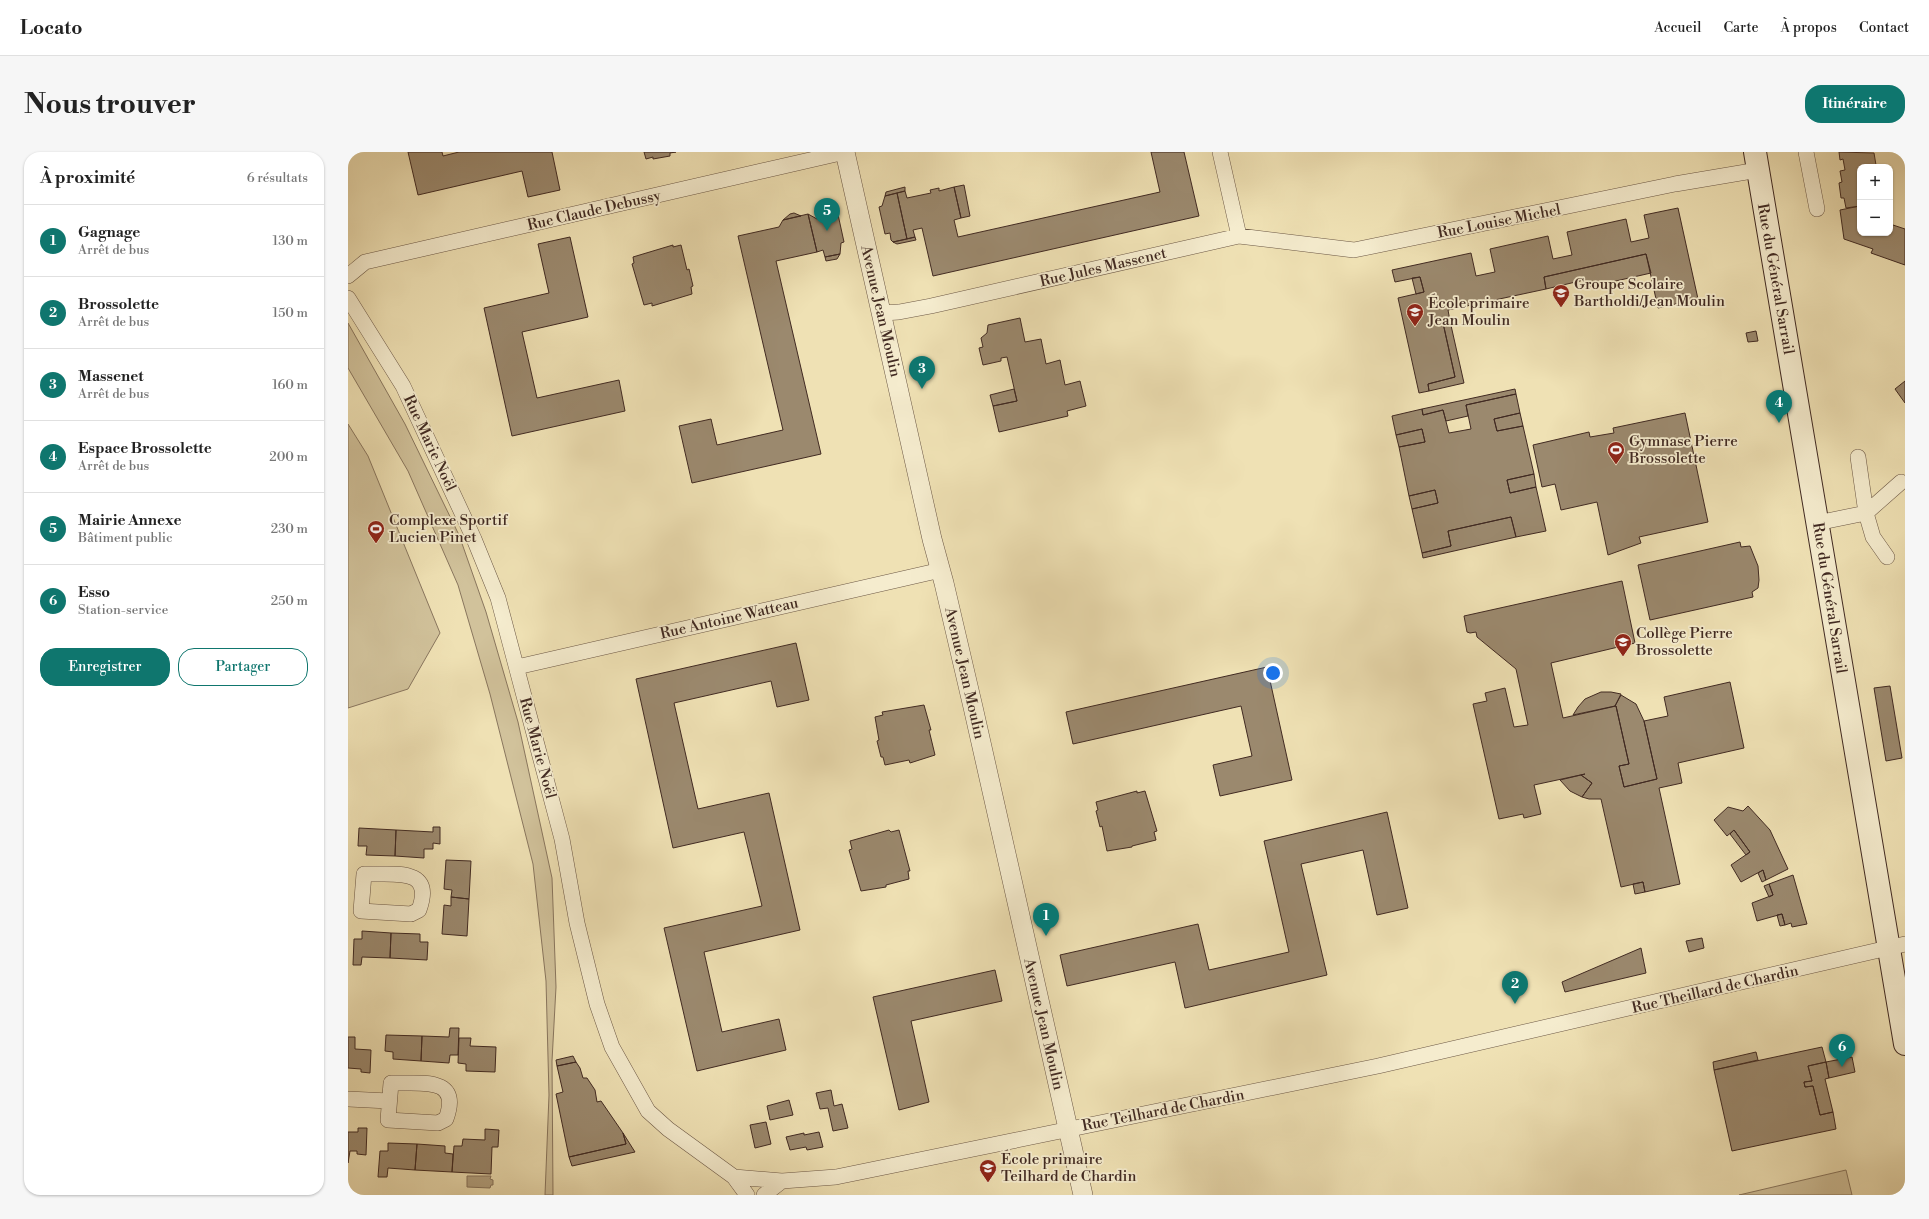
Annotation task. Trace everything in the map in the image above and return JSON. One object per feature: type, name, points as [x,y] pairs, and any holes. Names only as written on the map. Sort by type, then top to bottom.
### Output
[{"type":"main road","name":"Rue du Général Sarrail","points":[[1756,161],[1817,523],[1897,946],[1905,1044]]},
{"type":"street","name":"Rue Claude Debussy","points":[[348,276],[365,262],[845,152]]},
{"type":"street","name":"Avenue Jean Moulin","points":[[845,152],[932,539],[1083,1195]]},
{"type":"street","points":[[1220,152],[1239,236]]},
{"type":"street","points":[[1806,152],[1817,208]]},
{"type":"street","name":"Rue Louise Michel","points":[[1239,236],[1354,250],[1676,184],[1756,161]]},
{"type":"street","name":"Rue Jules Massenet","points":[[882,313],[899,312],[931,306],[1239,236]]},
{"type":"street","name":"Rue Marie Noël","points":[[348,298],[403,386],[444,472],[498,598],[562,839],[577,922],[595,997],[612,1047],[648,1112],[668,1129],[734,1177]]},
{"type":"street","points":[[1858,457],[1866,513],[1873,536],[1888,557]]},
{"type":"street","points":[[1817,523],[1866,513],[1901,482]]},
{"type":"street","name":"Rue Antoine Watteau","points":[[517,667],[940,570]]},
{"type":"street","name":"Rue Theillard de Chardin","points":[[1541,1030],[1897,946]]},
{"type":"street","name":"Rue Teilhard de Chardin","points":[[734,1177],[782,1181],[836,1177],[1378,1066],[1541,1030]]},
{"type":"street","points":[[348,1099],[389,1101]]},
{"type":"street","points":[[734,1177],[747,1195]]},
{"type":"street","points":[[764,1195],[782,1181]]},
{"type":"shaded area","points":[[348,323],[405,424],[459,535],[486,612],[518,722],[552,878],[556,987],[552,1061],[553,1195],[545,1195],[549,1095],[546,981],[533,864],[490,694],[458,585],[408,471],[348,368]]},
{"type":"shaded area","name":"Complexe Sportif Lucien Pinet","points":[[348,424],[368,456],[440,633],[408,689],[348,708]]},
{"type":"shaded area","points":[[1846,1170],[1852,1195],[1739,1195]]},
{"type":"shaded area","points":[[467,1176],[491,1176],[490,1179],[493,1180],[493,1185],[491,1185],[490,1188],[467,1187]]},
{"type":"building","points":[[408,152],[442,152],[443,156],[459,152],[552,152],[560,190],[528,197],[522,171],[418,195]]},
{"type":"building","points":[[644,152],[676,152],[670,153],[670,156],[646,159]]},
{"type":"building","points":[[1151,152],[1184,152],[1199,216],[933,276],[922,228],[913,230],[915,237],[907,239],[897,193],[905,191],[907,198],[931,193],[930,190],[939,188],[939,191],[954,187],[961,218],[954,220],[958,237],[1160,192]]},
{"type":"building","points":[[1839,152],[1874,153],[1876,164],[1857,164],[1857,206],[1846,208],[1844,198],[1841,198],[1839,183],[1842,182],[1840,171],[1845,170],[1843,159],[1840,160]]},
{"type":"building","points":[[964,185],[970,216],[961,218],[954,187]]},
{"type":"building","points":[[905,187],[905,191],[885,196],[886,192]]},
{"type":"building","points":[[897,193],[907,239],[893,242],[891,240],[890,233],[885,234],[879,207],[882,206],[885,196]]},
{"type":"building","points":[[1857,207],[1857,236],[1893,236],[1893,225],[1905,229],[1905,265],[1871,253],[1873,249],[1844,239],[1840,210]]},
{"type":"building","points":[[1678,208],[1698,299],[1658,308],[1646,254],[1544,277],[1546,289],[1448,310],[1450,321],[1443,323],[1455,377],[1428,384],[1429,391],[1419,393],[1398,298],[1424,292],[1420,277],[1395,282],[1392,270],[1471,253],[1476,276],[1495,272],[1490,249],[1548,236],[1553,259],[1572,255],[1567,232],[1626,219],[1631,242],[1649,238],[1644,215]]},
{"type":"building","points":[[837,210],[844,242],[841,243],[840,254],[825,257],[823,250],[817,252],[808,214],[817,219],[832,215],[831,212]]},
{"type":"building","points":[[794,213],[801,216],[783,220],[790,214]]},
{"type":"building","points":[[808,214],[817,252],[776,261],[821,454],[692,483],[679,426],[711,419],[717,445],[783,430],[738,236],[779,227],[783,220]]},
{"type":"building","points":[[570,237],[588,317],[522,332],[537,398],[619,380],[625,411],[512,436],[484,308],[549,293],[538,244]]},
{"type":"building","points":[[915,237],[916,240],[897,244],[893,242]]},
{"type":"building","points":[[673,245],[673,247],[681,245],[687,270],[689,269],[693,286],[691,287],[692,294],[652,306],[652,303],[644,305],[632,264],[634,263],[633,257]]},
{"type":"building","points":[[840,254],[837,259],[826,261],[825,257]]},
{"type":"building","points":[[1646,254],[1651,273],[1585,288],[1584,280],[1546,289],[1544,277]]},
{"type":"building","points":[[1420,277],[1424,292],[1416,294],[1412,278]]},
{"type":"building","points":[[1020,318],[1025,342],[1041,339],[1046,364],[1060,360],[1065,385],[1080,381],[1086,406],[1067,411],[1068,416],[999,432],[993,406],[1017,401],[1007,357],[1001,358],[1001,361],[983,365],[979,348],[983,347],[981,338],[987,333],[988,325]]},
{"type":"building","points":[[1450,321],[1464,383],[1429,391],[1428,384],[1455,377],[1443,323]]},
{"type":"building","points":[[1756,331],[1758,341],[1748,342],[1746,333]]},
{"type":"building","points":[[1905,381],[1905,403],[1895,389]]},
{"type":"building","points":[[1014,389],[1017,401],[993,406],[990,395]]},
{"type":"building","points":[[1515,389],[1516,394],[1466,405],[1468,416],[1446,421],[1443,410],[1423,415],[1422,409]]},
{"type":"building","points":[[1516,394],[1520,413],[1494,419],[1497,431],[1523,426],[1534,474],[1507,480],[1510,493],[1536,487],[1546,531],[1516,537],[1511,517],[1448,531],[1451,546],[1422,553],[1412,509],[1438,503],[1435,490],[1409,496],[1399,447],[1425,442],[1422,429],[1396,435],[1392,416],[1422,409],[1423,415],[1443,410],[1449,433],[1471,429],[1466,405]]},
{"type":"building","points":[[1520,413],[1523,426],[1497,431],[1494,419]]},
{"type":"building","name":"Gymnase Pierre Brossolette","points":[[1685,413],[1708,522],[1639,537],[1641,543],[1608,555],[1597,502],[1561,510],[1555,484],[1542,487],[1533,445],[1589,432],[1590,437],[1614,433],[1613,428]]},
{"type":"building","points":[[1422,429],[1425,442],[1399,447],[1396,435]]},
{"type":"building","points":[[1534,474],[1536,487],[1510,493],[1507,480]]},
{"type":"building","points":[[1435,490],[1438,503],[1412,509],[1409,496]]},
{"type":"building","points":[[1511,517],[1516,537],[1423,558],[1422,553],[1451,546],[1448,531]]},
{"type":"building","points":[[1740,542],[1741,547],[1750,546],[1758,566],[1758,588],[1752,592],[1753,597],[1650,620],[1638,565]]},
{"type":"building","points":[[1622,581],[1635,643],[1551,663],[1563,718],[1616,706],[1629,764],[1619,766],[1624,787],[1657,779],[1644,721],[1668,716],[1664,697],[1730,682],[1744,748],[1678,763],[1682,783],[1659,788],[1680,884],[1645,892],[1643,882],[1621,887],[1601,799],[1589,799],[1582,797],[1592,783],[1581,775],[1585,774],[1534,785],[1541,814],[1524,818],[1523,814],[1499,819],[1473,704],[1487,701],[1485,693],[1505,688],[1514,727],[1528,725],[1516,669],[1477,637],[1476,632],[1467,632],[1464,616]]},
{"type":"building","points":[[796,643],[809,700],[777,707],[771,681],[674,703],[698,809],[769,793],[800,930],[704,952],[722,1032],[779,1019],[786,1050],[697,1071],[664,928],[762,906],[744,832],[673,848],[636,679]]},
{"type":"building","points":[[1267,667],[1292,780],[1220,796],[1213,765],[1252,756],[1241,706],[1073,744],[1066,712]]},
{"type":"building","points":[[1890,686],[1902,758],[1886,761],[1874,688]]},
{"type":"building","points":[[1601,692],[1621,694],[1615,706],[1573,715],[1585,699]]},
{"type":"building","points":[[1621,695],[1636,704],[1644,721],[1657,779],[1624,787],[1619,766],[1629,764],[1615,706]]},
{"type":"building","points":[[924,705],[931,730],[929,730],[935,755],[910,763],[909,760],[885,765],[883,757],[881,757],[877,741],[879,740],[875,717],[883,715],[882,712]]},
{"type":"building","points":[[1581,775],[1592,783],[1582,797],[1570,791],[1560,780]]},
{"type":"building","points":[[1137,791],[1137,793],[1145,791],[1157,831],[1154,832],[1156,840],[1132,847],[1107,851],[1102,826],[1100,827],[1096,811],[1098,810],[1096,802]]},
{"type":"building","points":[[1748,806],[1770,830],[1788,869],[1766,880],[1763,870],[1741,882],[1731,865],[1750,852],[1734,830],[1727,836],[1714,820],[1728,807],[1743,811]]},
{"type":"building","points":[[1387,812],[1408,908],[1377,915],[1363,850],[1301,864],[1327,975],[1185,1008],[1175,962],[1067,986],[1060,955],[1198,924],[1209,970],[1289,952],[1264,841]]},
{"type":"building","points":[[433,827],[440,827],[440,844],[433,843],[433,849],[424,849],[424,858],[395,856],[396,830],[433,832]]},
{"type":"building","points":[[359,828],[396,830],[395,856],[366,855],[367,846],[358,846]]},
{"type":"building","points":[[889,830],[891,832],[899,830],[910,871],[908,871],[909,879],[886,885],[886,887],[861,891],[849,850],[852,849],[850,841]]},
{"type":"building","points":[[1734,830],[1750,852],[1746,855],[1730,834]]},
{"type":"building","points":[[446,860],[471,861],[469,899],[451,897],[452,890],[444,889]]},
{"type":"building","points":[[1763,870],[1766,880],[1762,882],[1758,873]]},
{"type":"building","points":[[1793,875],[1807,924],[1792,927],[1791,923],[1785,925],[1782,914],[1757,921],[1752,903],[1773,895],[1769,884]]},
{"type":"building","points":[[1643,882],[1645,892],[1635,894],[1633,884]]},
{"type":"building","points":[[1769,884],[1773,895],[1769,897],[1764,886]]},
{"type":"building","points":[[451,897],[469,899],[467,936],[442,934],[444,905],[451,906]]},
{"type":"building","points":[[1782,914],[1785,925],[1780,926],[1777,915]]},
{"type":"building","points":[[362,931],[391,933],[390,958],[362,957],[361,965],[353,965],[354,939],[362,939]]},
{"type":"building","points":[[391,933],[420,934],[420,942],[428,942],[427,960],[390,958]]},
{"type":"building","points":[[1702,938],[1704,948],[1689,952],[1686,941]]},
{"type":"building","points":[[1641,948],[1646,973],[1565,992],[1562,982]]},
{"type":"building","points":[[995,970],[1002,1001],[911,1021],[929,1102],[899,1110],[873,997]]},
{"type":"building","points":[[450,1028],[459,1028],[458,1055],[450,1055],[449,1063],[421,1061],[422,1036],[449,1037]]},
{"type":"building","points":[[386,1035],[422,1036],[421,1061],[393,1059],[393,1052],[385,1051]]},
{"type":"building","points":[[348,1037],[355,1037],[355,1049],[371,1050],[370,1073],[361,1072],[361,1069],[348,1068]]},
{"type":"building","points":[[459,1038],[471,1038],[470,1046],[496,1047],[495,1072],[466,1071],[466,1064],[458,1063]]},
{"type":"building","points":[[1822,1047],[1826,1062],[1808,1066],[1812,1081],[1804,1082],[1805,1087],[1813,1086],[1820,1115],[1833,1112],[1836,1129],[1732,1151],[1714,1070]]},
{"type":"building","points":[[1756,1052],[1758,1060],[1714,1070],[1713,1062]]},
{"type":"building","points":[[573,1056],[576,1062],[557,1066],[556,1060]]},
{"type":"building","points":[[1852,1057],[1855,1072],[1829,1078],[1826,1062]]},
{"type":"building","points":[[576,1062],[580,1068],[583,1078],[587,1078],[595,1090],[597,1102],[601,1101],[623,1133],[626,1144],[569,1157],[556,1094],[563,1092],[557,1066]]},
{"type":"building","points":[[1826,1062],[1829,1078],[1825,1079],[1833,1112],[1820,1115],[1813,1086],[1805,1087],[1804,1082],[1812,1081],[1808,1066]]},
{"type":"building","points":[[831,1090],[834,1106],[842,1104],[848,1128],[833,1131],[828,1108],[820,1109],[816,1093]]},
{"type":"building","points":[[789,1100],[793,1115],[770,1120],[767,1106]]},
{"type":"building","points":[[766,1122],[771,1144],[755,1148],[750,1125]]},
{"type":"building","points":[[358,1128],[367,1128],[366,1155],[357,1154],[357,1151],[350,1151],[348,1163],[348,1132],[358,1132]]},
{"type":"building","points":[[485,1129],[499,1130],[498,1147],[492,1147],[491,1174],[452,1172],[454,1146],[462,1146],[463,1139],[485,1140]]},
{"type":"building","points":[[819,1132],[823,1147],[807,1150],[806,1147],[790,1150],[786,1137],[804,1133],[804,1135]]},
{"type":"building","points":[[623,1133],[635,1152],[572,1166],[569,1157],[626,1144]]},
{"type":"building","points":[[388,1143],[417,1144],[415,1170],[388,1168],[387,1177],[378,1177],[380,1151],[388,1151]]},
{"type":"building","points":[[417,1144],[445,1146],[445,1153],[453,1154],[452,1172],[415,1170]]},
{"type":"place","name":"Mairie Annexe","points":[[827,231]]},
{"type":"place","name":"Groupe Scolaire Bartholdi/Jean Moulin","points":[[1561,308]]},
{"type":"place","name":"École primaire Jean Moulin","points":[[1415,327]]},
{"type":"place","name":"Massenet","points":[[922,389]]},
{"type":"place","name":"Espace Brossolette","points":[[1779,423]]},
{"type":"place","name":"Gymnase Pierre Brossolette","points":[[1616,465]]},
{"type":"place","name":"Complexe Sportif Lucien Pinet","points":[[376,544]]},
{"type":"place","name":"Collège Pierre Brossolette","points":[[1623,657]]},
{"type":"place","name":"Gagnage","points":[[1046,936]]},
{"type":"place","name":"Brossolette","points":[[1515,1004]]},
{"type":"place","name":"Esso","points":[[1842,1067]]},
{"type":"place","name":"École primaire Teilhard de Chardin","points":[[988,1183]]}]
